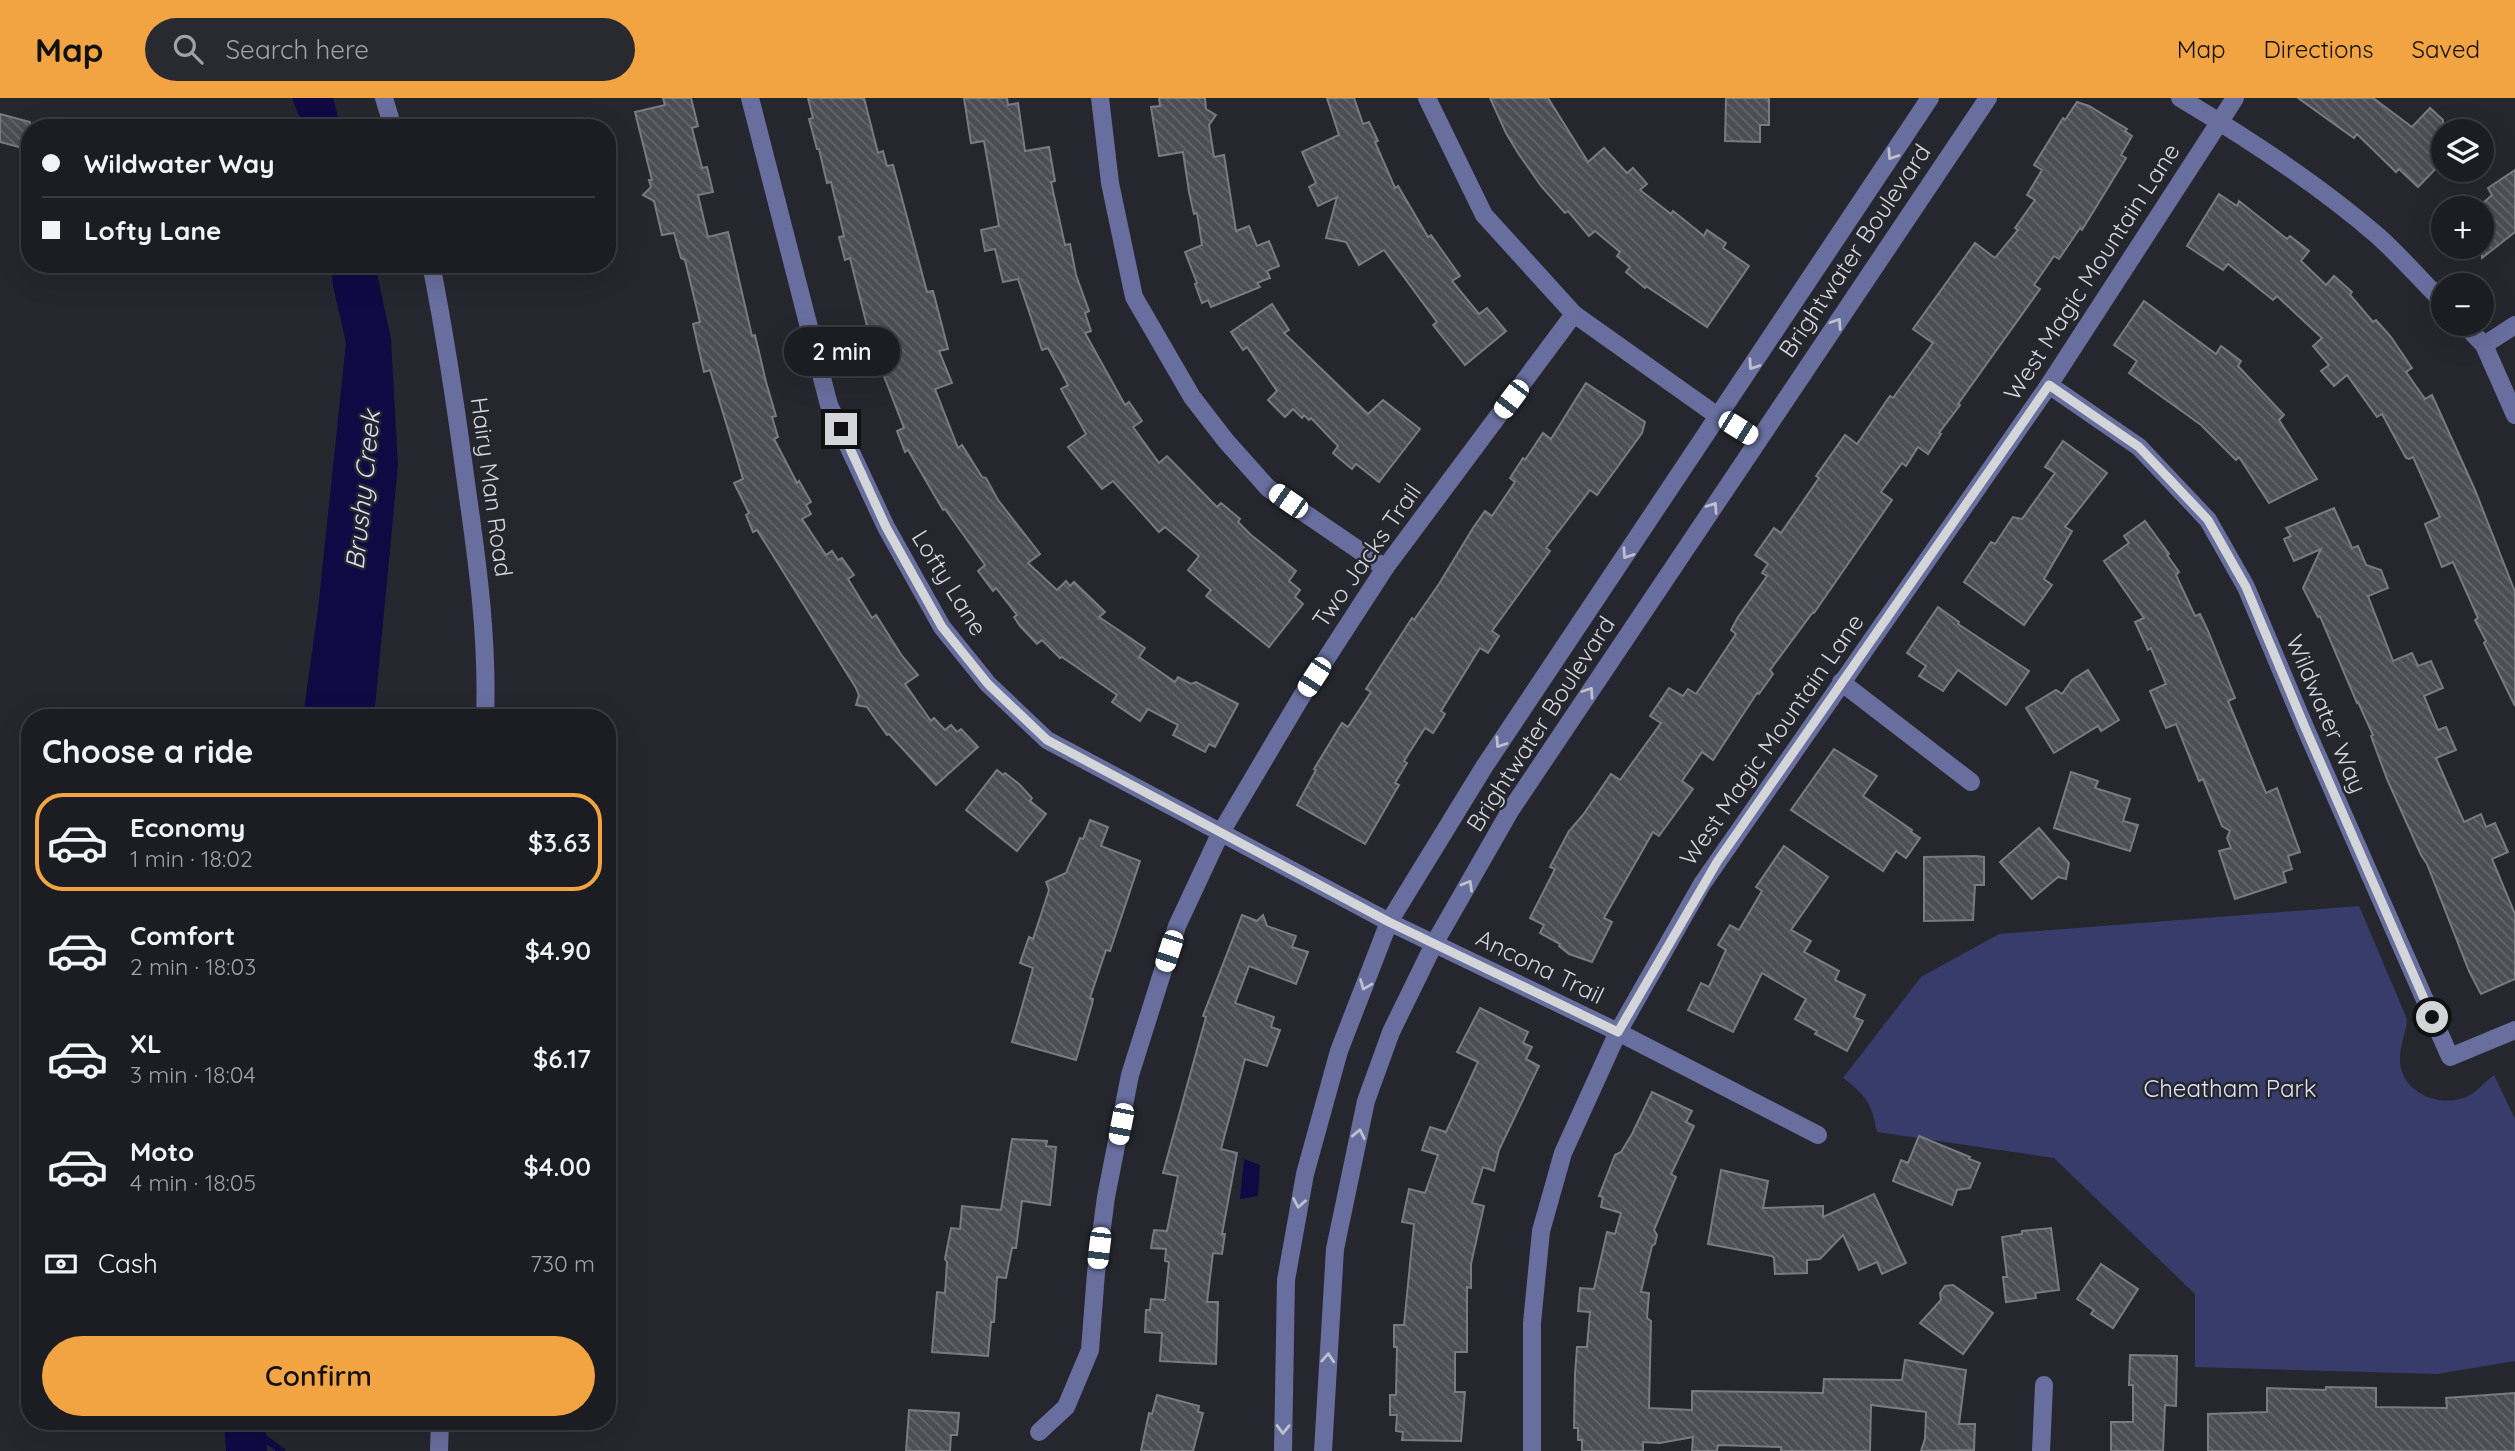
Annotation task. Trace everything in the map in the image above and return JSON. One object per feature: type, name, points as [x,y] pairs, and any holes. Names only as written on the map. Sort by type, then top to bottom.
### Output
[{"type":"street","points":[[384,98],[390,119]]},
{"type":"street","name":"Lofty Lane","points":[[750,98],[829,405],[886,527],[942,627],[988,684],[1047,740],[1389,922]]},
{"type":"street","points":[[1100,98],[1110,183],[1133,296],[1192,397],[1226,441],[1268,488],[1385,569]]},
{"type":"street","points":[[1427,98],[1484,215],[1574,314],[1719,417],[1758,440]]},
{"type":"street","name":"Brightwater Boulevard","points":[[1283,1451],[1286,1280],[1305,1174],[1339,1051],[1389,922],[1484,767],[1930,98]]},
{"type":"street","name":"Brightwater Boulevard","points":[[1323,1451],[1335,1249],[1366,1101],[1391,1032],[1434,944],[1510,811],[1988,98]]},
{"type":"street","points":[[2180,98],[2221,122],[2322,192],[2370,230],[2431,290]]},
{"type":"street","name":"West Magic Mountain Lane","points":[[1532,1451],[1532,1324],[1541,1231],[1563,1153],[1618,1032],[1702,884],[2049,385],[2235,98]]},
{"type":"street","name":"Hairy Man Road","points":[[433,273],[447,342],[477,563],[486,642],[485,709]]},
{"type":"street","name":"Two Jacks Trail","points":[[1039,1432],[1066,1407],[1090,1350],[1106,1197],[1130,1075],[1177,926],[1220,834],[1300,698],[1385,569],[1574,314]]},
{"type":"street","points":[[2484,345],[2515,325]]},
{"type":"street","points":[[2475,336],[2484,345],[2515,415]]},
{"type":"street","name":"Wildwater Way","points":[[2049,385],[2139,447],[2208,520],[2246,587],[2450,1057],[2515,1030]]},
{"type":"street","points":[[1841,682],[1971,782]]},
{"type":"street","name":"Ancona Trail","points":[[1389,922],[1618,1032],[1818,1135]]},
{"type":"street","points":[[2041,1451],[2044,1385]]},
{"type":"street","points":[[439,1451],[440,1430]]},
{"type":"green space","name":"Cheatham Park","points":[[2359,906],[2407,1019],[2400,1062],[2407,1082],[2423,1095],[2453,1100],[2472,1094],[2494,1075],[2515,1119],[2515,1361],[2437,1374],[2195,1367],[2195,1294],[2054,1158],[1877,1132],[1867,1101],[1843,1078],[1921,977],[1999,934]]},
{"type":"water","points":[[292,98],[333,98],[339,119],[300,119]]},
{"type":"water","name":"Brushy Creek","points":[[332,273],[377,273],[391,339],[398,466],[375,709],[304,709],[318,609],[346,343]]},
{"type":"water","points":[[1244,1159],[1260,1165],[1258,1196],[1240,1199]]},
{"type":"water","points":[[225,1430],[266,1430],[267,1451],[226,1451]]},
{"type":"building","points":[[663,98],[691,98],[698,126],[692,128],[702,168],[707,167],[713,192],[698,195],[708,237],[728,232],[752,336],[755,335],[776,416],[772,417],[778,437],[774,439],[797,483],[799,481],[811,502],[806,505],[811,514],[802,519],[826,555],[832,551],[838,560],[842,558],[854,575],[848,579],[872,618],[876,615],[902,656],[918,675],[905,684],[931,721],[934,718],[945,730],[951,725],[957,732],[961,729],[978,747],[936,785],[889,734],[887,735],[867,707],[856,705],[859,695],[856,688],[757,530],[753,532],[746,515],[749,513],[734,483],[743,479],[710,370],[704,372],[693,324],[700,322],[685,260],[681,258],[674,233],[662,235],[654,201],[643,195],[651,187],[649,180],[652,180],[635,112],[665,105]]},
{"type":"building","points":[[808,98],[864,98],[878,153],[883,151],[887,166],[893,165],[927,292],[933,291],[948,349],[939,351],[952,383],[935,389],[958,448],[962,445],[998,500],[1040,554],[1028,563],[1057,590],[1066,581],[1070,586],[1074,582],[1105,612],[1099,617],[1145,648],[1139,657],[1175,682],[1178,677],[1191,684],[1196,682],[1238,704],[1215,747],[1209,744],[1205,752],[1173,735],[1178,725],[1148,709],[1140,721],[1112,702],[1117,695],[1060,658],[1042,640],[1037,644],[1020,626],[1014,617],[1017,615],[996,588],[993,591],[978,571],[985,565],[945,509],[943,510],[908,450],[905,452],[897,431],[904,428],[880,366],[877,366],[850,258],[845,260],[839,237],[844,236],[831,182],[827,183],[809,119],[813,118]]},
{"type":"building","points":[[964,98],[1007,98],[1008,105],[1018,103],[1025,151],[1049,147],[1055,181],[1051,182],[1065,245],[1070,244],[1076,275],[1089,311],[1085,313],[1091,331],[1085,333],[1125,405],[1129,402],[1142,421],[1133,427],[1159,463],[1167,456],[1217,507],[1221,503],[1240,519],[1238,522],[1251,535],[1296,571],[1289,581],[1300,590],[1295,597],[1303,604],[1269,647],[1206,596],[1211,590],[1188,570],[1199,556],[1165,527],[1159,532],[1113,481],[1102,489],[1068,447],[1086,434],[1061,389],[1068,385],[1048,348],[1042,350],[1018,279],[1003,282],[995,249],[985,251],[981,230],[999,226],[984,141],[971,143]]},
{"type":"building","points":[[1159,98],[1205,98],[1206,109],[1216,115],[1209,125],[1214,157],[1224,155],[1236,231],[1249,226],[1257,246],[1269,241],[1279,266],[1267,271],[1270,278],[1257,283],[1260,287],[1211,307],[1208,300],[1202,303],[1185,252],[1202,245],[1197,213],[1194,214],[1189,192],[1183,152],[1159,156],[1151,107],[1160,106]]},
{"type":"building","points":[[1327,98],[1354,98],[1363,124],[1369,122],[1378,141],[1375,142],[1395,188],[1398,186],[1428,237],[1431,235],[1460,276],[1452,281],[1479,314],[1487,308],[1506,331],[1465,365],[1433,325],[1437,322],[1384,250],[1359,265],[1346,242],[1326,238],[1337,197],[1318,206],[1309,187],[1316,183],[1302,152],[1339,135]]},
{"type":"building","points":[[1490,98],[1548,98],[1588,162],[1604,148],[1627,173],[1633,168],[1647,184],[1640,190],[1671,214],[1673,211],[1704,236],[1707,230],[1726,243],[1723,248],[1749,266],[1707,327],[1646,286],[1645,288],[1626,272],[1630,267],[1617,256],[1620,252],[1595,231],[1589,236],[1568,211],[1565,213],[1541,186],[1518,153]]},
{"type":"building","points":[[1726,98],[1769,98],[1769,125],[1760,125],[1760,142],[1725,141]]},
{"type":"building","points":[[2298,98],[2373,98],[2412,127],[2430,108],[2442,119],[2431,119],[2431,173],[2418,187],[2399,169],[2396,172],[2357,134],[2354,138]]},
{"type":"building","points":[[2077,102],[2089,106],[2127,129],[2125,131],[2132,136],[2121,155],[2126,158],[2082,230],[2080,228],[2059,259],[2054,256],[2034,285],[2040,289],[1958,404],[1960,405],[1939,433],[1941,434],[1928,454],[1918,447],[1906,466],[1902,463],[1881,492],[1892,500],[1814,613],[1770,670],[1773,674],[1759,694],[1757,693],[1713,760],[1702,752],[1682,781],[1693,789],[1659,836],[1653,832],[1604,918],[1612,922],[1592,962],[1569,954],[1560,944],[1540,933],[1544,925],[1530,918],[1555,869],[1550,867],[1569,831],[1611,774],[1620,780],[1661,723],[1650,716],[1669,688],[1683,696],[1688,689],[1696,694],[1736,634],[1731,630],[1738,617],[1767,576],[1762,573],[1768,564],[1755,555],[1774,528],[1781,533],[1845,435],[1857,444],[1890,396],[1893,398],[1933,343],[1913,329],[1975,243],[1995,258],[2018,230],[2015,228],[2035,200],[2027,195],[2042,170],[2034,165],[2063,118],[2065,120]]},
{"type":"building","points":[[0,114],[21,120],[21,148],[0,142]]},
{"type":"building","points":[[2515,170],[2515,232],[2494,249],[2494,196],[2491,196],[2488,188]]},
{"type":"building","points":[[2219,194],[2237,206],[2239,201],[2287,239],[2290,236],[2309,251],[2301,261],[2326,285],[2334,276],[2352,292],[2350,295],[2373,322],[2376,320],[2391,337],[2412,368],[2406,372],[2425,399],[2432,395],[2475,490],[2515,592],[2515,706],[2484,643],[2486,641],[2475,620],[2478,618],[2453,562],[2442,567],[2425,524],[2440,517],[2413,457],[2406,458],[2382,414],[2377,417],[2347,375],[2334,386],[2321,371],[2329,365],[2313,346],[2322,338],[2277,296],[2273,300],[2228,264],[2223,270],[2187,246]]},
{"type":"building","points":[[2144,301],[2216,354],[2221,346],[2241,361],[2238,366],[2284,415],[2279,420],[2317,479],[2269,503],[2239,457],[2236,460],[2201,425],[2129,373],[2137,361],[2114,345]]},
{"type":"building","points":[[1272,304],[1289,330],[1284,333],[1368,414],[1383,400],[1420,429],[1379,482],[1356,464],[1352,469],[1333,453],[1338,446],[1311,418],[1309,420],[1304,415],[1302,418],[1293,409],[1285,417],[1268,400],[1277,391],[1247,347],[1243,350],[1231,332]]},
{"type":"building","points":[[1586,383],[1645,422],[1642,433],[1597,495],[1590,490],[1546,548],[1550,551],[1492,631],[1499,636],[1488,653],[1480,648],[1441,711],[1445,714],[1433,733],[1425,728],[1404,761],[1407,763],[1395,783],[1399,785],[1365,844],[1297,805],[1316,770],[1314,769],[1342,723],[1348,727],[1371,692],[1366,689],[1412,618],[1414,620],[1439,584],[1473,528],[1485,511],[1492,516],[1515,482],[1510,478],[1523,458],[1525,460],[1543,433],[1551,439]]},
{"type":"building","points":[[2063,441],[2107,473],[2065,527],[2072,531],[2044,579],[2052,585],[2024,625],[1964,582],[1991,542],[1995,544],[2013,517],[2022,519],[2055,473],[2045,467]]},
{"type":"building","points":[[2334,508],[2352,548],[2358,546],[2366,565],[2381,570],[2388,588],[2368,596],[2393,661],[2412,653],[2418,666],[2431,661],[2443,688],[2424,696],[2438,730],[2446,727],[2456,750],[2436,758],[2464,822],[2481,814],[2486,827],[2495,823],[2508,852],[2492,859],[2515,914],[2515,979],[2481,994],[2469,971],[2427,864],[2387,779],[2371,736],[2373,735],[2320,616],[2318,617],[2303,588],[2321,549],[2294,561],[2284,539],[2291,536],[2286,528]]},
{"type":"building","points":[[2145,521],[2169,554],[2167,555],[2179,572],[2176,575],[2195,616],[2200,614],[2208,631],[2235,698],[2228,701],[2266,793],[2277,788],[2300,852],[2288,856],[2292,869],[2283,872],[2286,882],[2235,899],[2219,851],[2231,848],[2227,838],[2230,831],[2222,826],[2203,779],[2199,781],[2176,724],[2166,728],[2150,691],[2166,684],[2151,648],[2148,650],[2135,622],[2144,618],[2104,561],[2129,543],[2124,536]]},
{"type":"building","points":[[1938,607],[1959,622],[1958,624],[2029,671],[2006,705],[1958,670],[1943,691],[1919,676],[1926,666],[1907,653]]},
{"type":"building","points":[[2088,670],[2119,720],[2101,731],[2098,726],[2054,753],[2026,708],[2056,690],[2062,694],[2072,680]]},
{"type":"building","points":[[1834,749],[1877,776],[1863,796],[1920,838],[1906,858],[1896,851],[1883,871],[1791,810]]},
{"type":"building","points":[[997,770],[1019,784],[1032,798],[1030,801],[1046,814],[1017,851],[966,810]]},
{"type":"building","points":[[2071,772],[2098,781],[2095,788],[2130,799],[2123,821],[2138,825],[2130,851],[2054,828]]},
{"type":"building","points":[[1090,820],[1108,827],[1101,846],[1140,861],[1110,951],[1106,950],[1090,998],[1093,999],[1092,1004],[1076,1060],[1012,1042],[1033,968],[1020,963],[1029,937],[1033,939],[1049,890],[1046,882],[1066,873]]},
{"type":"building","points":[[2039,828],[2069,863],[2066,879],[2058,877],[2032,899],[2000,862]]},
{"type":"building","points":[[1784,846],[1828,877],[1791,930],[1811,941],[1804,952],[1839,971],[1835,980],[1865,995],[1854,1017],[1863,1021],[1847,1051],[1815,1034],[1817,1031],[1795,1019],[1806,999],[1762,973],[1733,1032],[1688,1010],[1701,983],[1709,987],[1726,950],[1718,945],[1730,925],[1739,930],[1762,891],[1756,887]]},
{"type":"building","points":[[1924,857],[1984,857],[1984,885],[1975,885],[1973,920],[1924,921]]},
{"type":"building","points":[[1242,915],[1257,921],[1263,915],[1267,926],[1296,936],[1292,947],[1308,952],[1296,984],[1249,966],[1235,1003],[1274,1017],[1271,1027],[1280,1030],[1267,1066],[1245,1059],[1221,1149],[1237,1153],[1222,1234],[1225,1234],[1222,1254],[1213,1253],[1207,1302],[1218,1302],[1216,1364],[1160,1361],[1162,1333],[1145,1332],[1146,1310],[1150,1310],[1151,1299],[1165,1300],[1169,1262],[1165,1261],[1166,1249],[1151,1248],[1154,1230],[1167,1231],[1178,1176],[1163,1173],[1206,1017],[1203,1016]]},
{"type":"building","points":[[1480,1008],[1528,1032],[1523,1043],[1532,1047],[1526,1059],[1539,1066],[1499,1150],[1494,1171],[1483,1167],[1472,1203],[1484,1206],[1471,1264],[1471,1288],[1467,1287],[1467,1352],[1455,1352],[1455,1392],[1465,1392],[1461,1441],[1402,1440],[1403,1432],[1396,1431],[1397,1415],[1390,1415],[1390,1395],[1396,1395],[1397,1347],[1394,1347],[1394,1325],[1404,1325],[1414,1224],[1402,1222],[1409,1189],[1425,1193],[1438,1155],[1422,1150],[1430,1127],[1446,1132],[1478,1062],[1457,1052]]},
{"type":"building","points":[[1652,1092],[1692,1111],[1686,1122],[1694,1126],[1671,1174],[1676,1177],[1654,1230],[1657,1235],[1641,1292],[1649,1293],[1647,1318],[1651,1321],[1649,1408],[1692,1410],[1692,1391],[1823,1393],[1824,1379],[1902,1380],[1905,1360],[1966,1370],[1959,1424],[1975,1424],[1974,1450],[1921,1451],[1925,1439],[1926,1412],[1871,1405],[1870,1451],[1781,1451],[1781,1447],[1718,1445],[1717,1451],[1692,1451],[1693,1437],[1660,1443],[1643,1442],[1643,1451],[1582,1451],[1578,1428],[1574,1428],[1575,1374],[1577,1347],[1587,1347],[1590,1312],[1578,1311],[1580,1288],[1594,1289],[1607,1232],[1615,1234],[1621,1213],[1601,1207],[1603,1197],[1599,1196],[1615,1155],[1621,1152],[1632,1134]]},
{"type":"building","points":[[1919,1136],[1980,1163],[1970,1188],[1957,1190],[1952,1205],[1893,1181],[1901,1160],[1908,1163]]},
{"type":"building","points":[[1012,1139],[1047,1141],[1046,1146],[1056,1147],[1050,1205],[1022,1201],[1016,1248],[1012,1248],[1006,1278],[997,1277],[994,1322],[991,1322],[988,1356],[932,1352],[937,1292],[945,1293],[945,1259],[951,1228],[960,1229],[962,1206],[1001,1210]]},
{"type":"building","points":[[1721,1170],[1768,1181],[1763,1208],[1823,1206],[1823,1217],[1874,1194],[1906,1263],[1882,1274],[1877,1262],[1859,1270],[1843,1235],[1820,1259],[1807,1260],[1807,1273],[1775,1274],[1772,1256],[1708,1244]]},
{"type":"building","points":[[2051,1228],[2059,1290],[2035,1293],[2036,1298],[2006,1302],[2003,1277],[2007,1277],[2002,1237],[2022,1234],[2022,1231]]},
{"type":"building","points":[[2101,1264],[2138,1289],[2113,1328],[2091,1314],[2094,1310],[2077,1299]]},
{"type":"building","points":[[1953,1285],[1993,1313],[1963,1354],[1920,1323],[1941,1300],[1940,1293],[1945,1286]]},
{"type":"building","points":[[2130,1355],[2177,1356],[2176,1406],[2165,1405],[2163,1451],[2111,1451],[2111,1422],[2133,1422],[2133,1385],[2129,1385]]},
{"type":"building","points":[[2326,1387],[2376,1388],[2376,1407],[2447,1408],[2446,1398],[2515,1393],[2515,1451],[2208,1451],[2208,1414],[2267,1412],[2267,1388],[2326,1390]]},
{"type":"building","points":[[1157,1395],[1199,1406],[1198,1412],[1203,1413],[1193,1451],[1141,1451],[1149,1413],[1152,1414]]},
{"type":"building","points":[[909,1410],[959,1413],[957,1435],[951,1435],[950,1451],[906,1451]]},
{"type":"waterway","points":[[260,1435],[282,1451]]},
{"type":"route","points":[[841,429],[886,527],[942,627],[988,684],[1047,740],[1389,922],[1618,1032],[1702,884],[2049,385],[2139,447],[2208,520],[2246,587],[2432,1017]]}]
